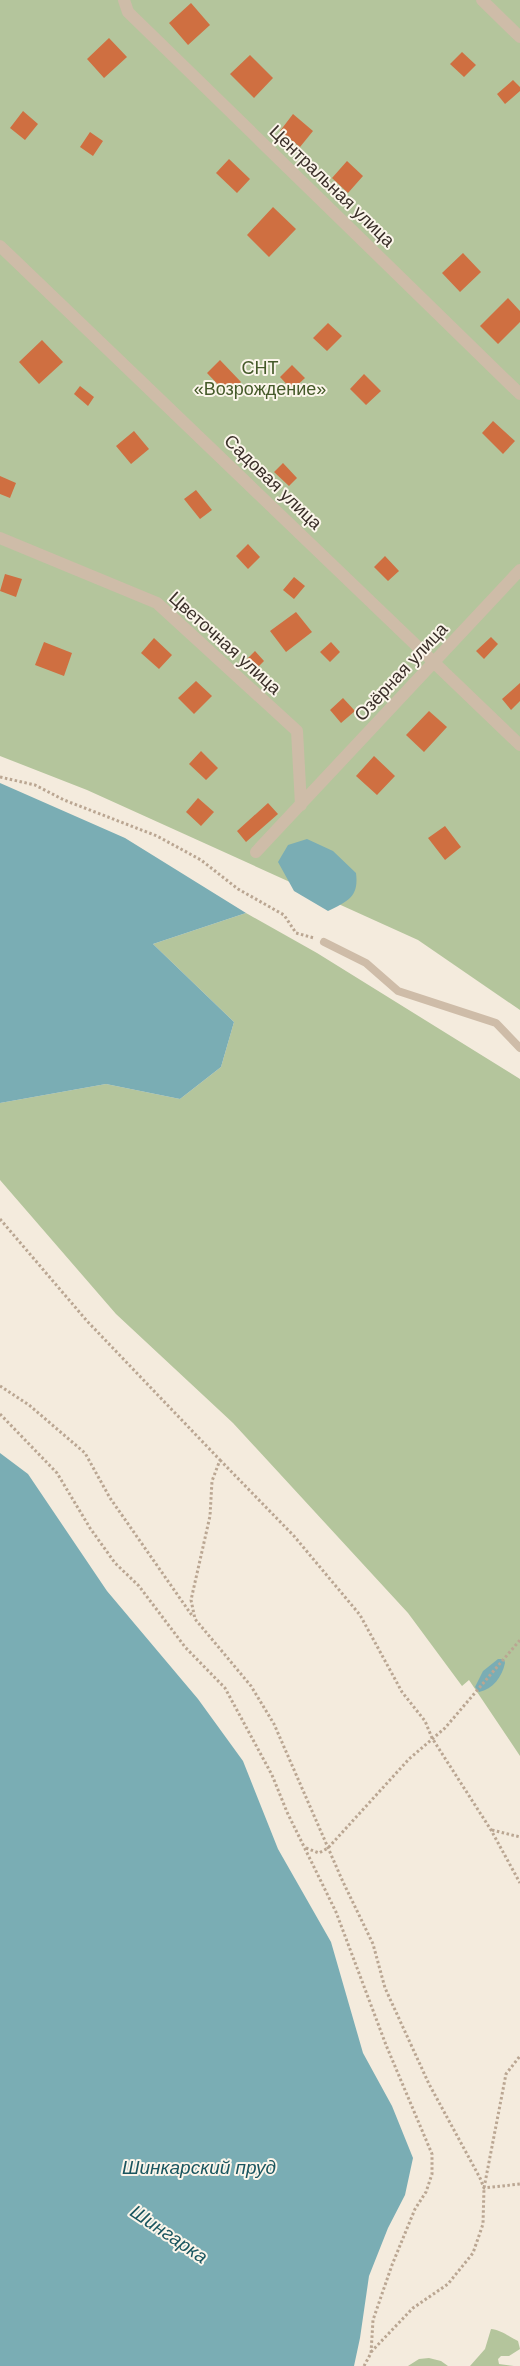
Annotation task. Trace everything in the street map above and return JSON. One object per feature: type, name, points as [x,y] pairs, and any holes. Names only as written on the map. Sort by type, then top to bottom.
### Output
[{"type":"street","name":"Центральная улица","points":[[124,0],[128,12],[520,394]]},
{"type":"street","points":[[482,0],[520,37]]},
{"type":"street","name":"Садовая улица","points":[[0,246],[520,745]]},
{"type":"street","name":"Цветочная улица","points":[[0,538],[157,603],[298,731],[305,802]]},
{"type":"street","name":"Озёрная улица","points":[[256,852],[305,802],[520,570]]},
{"type":"lane","points":[[324,942],[366,963],[398,991],[496,1023],[520,1048]]},
{"type":"path","points":[[0,777],[35,784],[64,800],[157,836],[201,860],[238,889],[284,915],[296,933],[324,942]]},
{"type":"path","points":[[0,1218],[87,1321],[294,1536],[360,1615],[402,1692],[424,1722],[432,1738],[491,1830],[520,1884]]},
{"type":"path","points":[[0,1386],[28,1405],[85,1453],[110,1498],[195,1619],[251,1686],[274,1724],[328,1848],[374,1944],[389,1997],[430,2084],[484,2188]]},
{"type":"path","points":[[0,1414],[15,1426],[57,1472],[90,1528],[115,1563],[138,1586],[185,1646],[225,1688],[272,1775],[287,1812],[336,1912],[386,2046],[432,2154],[432,2174],[398,2250],[373,2320],[370,2353]]},
{"type":"path","points":[[195,1619],[191,1600],[210,1516],[212,1481],[220,1460]]},
{"type":"path","points":[[306,1848],[319,1853],[328,1848],[379,1790],[432,1738],[446,1728],[520,1640]]},
{"type":"path","points":[[491,1830],[520,1836]]},
{"type":"path","points":[[364,2366],[370,2353],[413,2308],[448,2284],[473,2253],[483,2224],[484,2188],[506,2074],[520,2056]]},
{"type":"path","points":[[484,2188],[520,2184]]},
{"type":"green space","name":"СНТ «Возрождение»","points":[[0,0],[520,0],[520,1010],[418,940],[87,790],[0,756]]},
{"type":"green space","points":[[246,913],[317,953],[520,1079],[520,1756],[469,1680],[462,1686],[408,1613],[233,1423],[116,1314],[0,1180],[0,1103],[106,1084],[180,1099],[221,1067],[234,1022],[153,944]]},
{"type":"green space","points":[[491,2329],[518,2341],[520,2349],[509,2356],[501,2356],[498,2359],[499,2364],[514,2366],[470,2366],[485,2349]]},
{"type":"green space","points":[[429,2358],[441,2361],[448,2366],[408,2366],[419,2359]]},
{"type":"water","points":[[0,783],[125,838],[246,913],[153,944],[234,1022],[221,1067],[180,1099],[106,1084],[0,1103]]},
{"type":"water","points":[[307,839],[333,851],[356,873],[354,893],[346,901],[328,911],[294,891],[278,862],[288,845]]},
{"type":"water","name":"Шинкарский пруд","points":[[0,1453],[28,1474],[107,1591],[198,1699],[243,1761],[278,1849],[331,1942],[363,2053],[392,2106],[413,2158],[405,2195],[388,2228],[369,2276],[354,2366],[0,2366]]},
{"type":"water","points":[[498,1659],[504,1659],[505,1663],[502,1673],[493,1685],[479,1692],[475,1687],[483,1671]]},
{"type":"building","points":[[191,3],[210,25],[188,45],[169,23]]},
{"type":"building","points":[[109,38],[127,57],[104,78],[87,59]]},
{"type":"building","points":[[462,52],[476,65],[464,77],[450,64]]},
{"type":"building","points":[[250,55],[273,78],[254,98],[230,74]]},
{"type":"building","points":[[513,80],[520,87],[520,91],[505,104],[497,94]]},
{"type":"building","points":[[23,111],[38,124],[25,140],[10,128]]},
{"type":"building","points":[[293,114],[313,131],[300,147],[280,131]]},
{"type":"building","points":[[90,132],[103,141],[93,156],[80,147]]},
{"type":"building","points":[[229,159],[250,179],[237,193],[216,173]]},
{"type":"building","points":[[347,161],[363,176],[348,193],[332,178]]},
{"type":"building","points":[[273,207],[296,229],[269,257],[247,235]]},
{"type":"building","points":[[463,253],[481,272],[460,292],[442,273]]},
{"type":"building","points":[[508,298],[520,311],[520,322],[498,344],[480,326]]},
{"type":"building","points":[[328,323],[342,336],[327,351],[313,338]]},
{"type":"building","points":[[42,340],[63,362],[39,384],[19,362]]},
{"type":"building","points":[[220,360],[241,382],[228,395],[207,373]]},
{"type":"building","points":[[292,365],[305,378],[292,390],[280,377]]},
{"type":"building","points":[[364,374],[381,391],[366,405],[350,389]]},
{"type":"building","points":[[80,386],[94,397],[88,406],[74,394]]},
{"type":"building","points":[[493,421],[515,441],[503,454],[482,433]]},
{"type":"building","points":[[134,431],[149,449],[131,464],[116,446]]},
{"type":"building","points":[[283,463],[297,478],[289,486],[274,472]]},
{"type":"building","points":[[0,476],[16,483],[10,498],[0,494]]},
{"type":"building","points":[[196,490],[212,510],[200,519],[184,499]]},
{"type":"building","points":[[248,544],[260,557],[248,569],[236,556]]},
{"type":"building","points":[[385,556],[399,571],[388,581],[374,567]]},
{"type":"building","points":[[5,574],[22,579],[16,597],[0,591]]},
{"type":"building","points":[[294,577],[305,586],[294,599],[283,590]]},
{"type":"building","points":[[296,612],[312,632],[286,652],[270,631]]},
{"type":"building","points":[[491,637],[498,644],[484,659],[476,651]]},
{"type":"building","points":[[154,638],[172,655],[159,669],[141,653]]},
{"type":"building","points":[[44,642],[72,653],[64,676],[35,665]]},
{"type":"building","points":[[331,642],[340,652],[330,662],[320,652]]},
{"type":"building","points":[[255,651],[264,661],[253,672],[244,662]]},
{"type":"building","points":[[196,681],[212,696],[194,714],[178,698]]},
{"type":"building","points":[[520,683],[520,701],[511,710],[502,699]]},
{"type":"building","points":[[343,698],[355,711],[341,723],[330,710]]},
{"type":"building","points":[[429,711],[447,727],[424,752],[406,735]]},
{"type":"building","points":[[201,751],[218,768],[206,780],[189,764]]},
{"type":"building","points":[[374,756],[395,776],[377,795],[356,776]]},
{"type":"building","points":[[198,798],[214,812],[201,826],[186,812]]},
{"type":"building","points":[[268,803],[278,814],[246,842],[237,831]]},
{"type":"building","points":[[445,826],[461,847],[445,860],[428,838]]},
{"type":"water label","name":"Шингарка","points":[[169,2234]]}]
